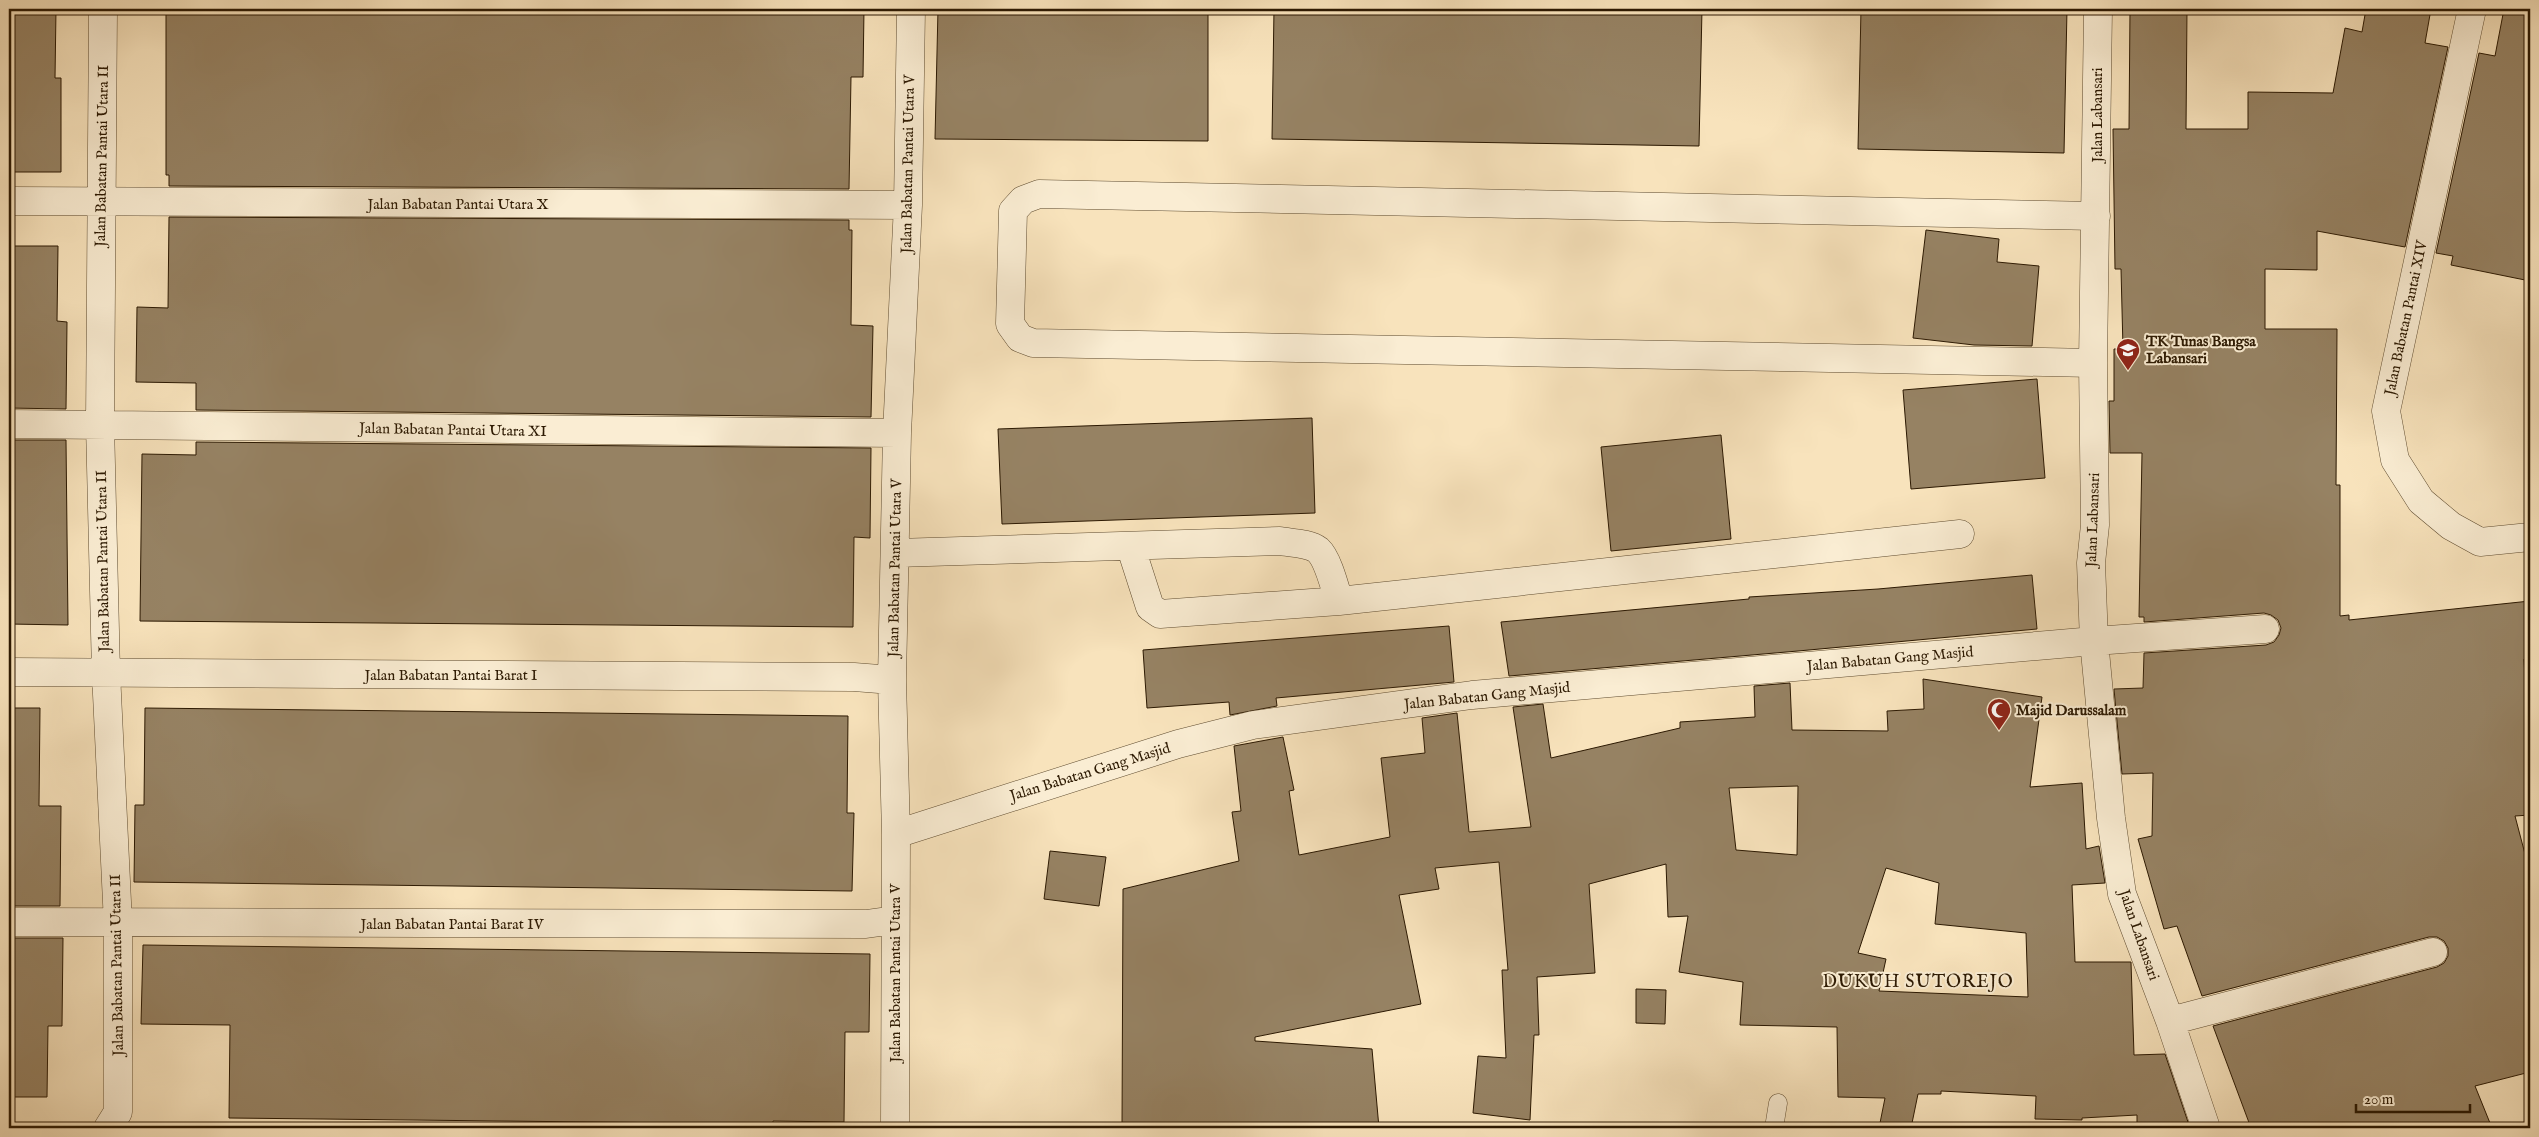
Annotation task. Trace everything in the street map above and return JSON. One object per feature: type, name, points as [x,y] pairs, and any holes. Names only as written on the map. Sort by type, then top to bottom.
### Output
[{"type":"street","name":"Jalan Babatan Pantai Utara II","points":[[103,9],[100,424],[106,673],[118,923],[118,1123]]},
{"type":"street","name":"Jalan Babatan Pantai Utara V","points":[[895,1128],[896,834],[892,680],[897,433],[908,205],[911,9]]},
{"type":"street","name":"Jalan Labansari","points":[[2098,9],[2093,363],[2095,525],[2091,563],[2094,641],[2111,818],[2122,894],[2170,1021],[2206,1128]]},
{"type":"street","name":"Jalan Babatan Pantai XIV","points":[[2472,9],[2386,411],[2395,460],[2421,502],[2451,526],[2480,542],[2530,537]]},
{"type":"street","points":[[2093,363],[1033,343],[1020,338],[1010,324],[1013,210],[1024,200],[1039,194],[2096,216]]},
{"type":"street","name":"Jalan Babatan Pantai Utara X","points":[[9,201],[101,203],[908,205]]},
{"type":"street","name":"Jalan Babatan Pantai Utara XI","points":[[9,424],[897,433]]},
{"type":"street","points":[[1131,548],[1150,607],[1160,614],[1339,601],[1960,534]]},
{"type":"street","points":[[896,553],[1131,548],[1280,541],[1305,545],[1318,551],[1327,566],[1339,601]]},
{"type":"street","name":"Jalan Babatan Gang Masjid","points":[[896,834],[1178,744],[1253,725],[1472,696],[2094,641],[2265,629]]},
{"type":"street","name":"Jalan Babatan Pantai Barat I","points":[[9,672],[854,677],[892,680]]},
{"type":"street","name":"Jalan Babatan Pantai Barat IV","points":[[9,922],[866,924],[895,920]]},
{"type":"street","points":[[2170,1021],[2433,952]]},
{"type":"lane","points":[[1774,1128],[1778,1103]]},
{"type":"building","points":[[9,9],[56,9],[55,78],[61,78],[61,172],[9,172]]},
{"type":"building","points":[[166,9],[864,9],[863,77],[851,77],[849,189],[169,186],[169,175],[166,175]]},
{"type":"building","points":[[938,9],[1208,9],[1208,141],[935,139]]},
{"type":"building","points":[[1274,9],[1702,9],[1699,146],[1272,139]]},
{"type":"building","points":[[1861,9],[2067,9],[2064,153],[1858,149]]},
{"type":"building","points":[[2130,9],[2187,9],[2186,129],[2248,129],[2248,92],[2333,93],[2345,28],[2362,32],[2366,9],[2431,9],[2425,43],[2448,47],[2405,247],[2317,231],[2317,270],[2265,269],[2265,329],[2337,329],[2336,485],[2340,485],[2340,616],[2349,615],[2349,620],[2530,601],[2530,658],[2524,659],[2530,772],[2530,815],[2515,816],[2530,873],[2530,1072],[2475,1086],[2492,1128],[2251,1128],[2213,1026],[2437,967],[2444,963],[2448,956],[2448,948],[2444,941],[2437,937],[2429,937],[2202,996],[2177,926],[2164,929],[2138,839],[2152,836],[2153,773],[2122,774],[2114,689],[2143,688],[2144,653],[2266,645],[2274,642],[2281,628],[2278,620],[2264,613],[2144,622],[2144,617],[2139,617],[2142,453],[2110,453],[2109,401],[2114,401],[2114,349],[2123,349],[2121,269],[2115,269],[2113,129],[2129,129]]},
{"type":"building","points":[[2504,9],[2530,9],[2530,281],[2451,265],[2453,256],[2436,253],[2479,53],[2495,56]]},
{"type":"building","points":[[169,217],[849,220],[849,230],[852,230],[851,325],[873,326],[871,417],[196,410],[196,383],[136,382],[137,307],[168,308]]},
{"type":"building","points":[[1926,230],[1999,239],[1997,262],[2039,266],[2032,346],[1974,345],[1913,338]]},
{"type":"building","points":[[9,246],[58,246],[57,321],[67,322],[66,409],[9,408]]},
{"type":"building","points":[[2037,379],[2045,478],[1911,489],[1903,390]]},
{"type":"building","points":[[1312,418],[1315,513],[1002,524],[998,429]]},
{"type":"building","points":[[1721,435],[1731,539],[1611,551],[1601,447]]},
{"type":"building","points":[[9,440],[66,440],[68,625],[9,624]]},
{"type":"building","points":[[196,442],[871,448],[870,538],[854,537],[853,627],[140,621],[142,454],[196,455]]},
{"type":"building","points":[[2032,575],[2037,629],[1798,651],[1509,676],[1501,622],[1749,599],[1749,597],[1878,589]]},
{"type":"building","points":[[1449,626],[1454,682],[1276,698],[1277,706],[1230,715],[1229,702],[1147,708],[1143,650]]},
{"type":"building","points":[[1923,679],[2042,697],[2030,787],[2082,783],[2086,849],[2099,846],[2105,883],[2072,885],[2075,962],[2131,962],[2134,1055],[2165,1054],[2190,1128],[2137,1128],[2137,1115],[2082,1118],[2082,1120],[2035,1119],[2036,1096],[1941,1091],[1941,1094],[1918,1094],[1911,1128],[1879,1128],[1885,1098],[1838,1097],[1837,1027],[1740,1025],[1743,982],[1679,972],[1688,916],[1668,917],[1666,864],[1589,884],[1595,973],[1537,977],[1539,1035],[1534,1035],[1530,1120],[1473,1113],[1478,1056],[1506,1058],[1502,970],[1508,970],[1499,862],[1435,868],[1439,889],[1399,895],[1421,1004],[1255,1037],[1255,1041],[1372,1049],[1379,1128],[1122,1128],[1123,889],[1239,861],[1232,812],[1241,811],[1234,746],[1283,737],[1294,790],[1289,791],[1299,855],[1390,837],[1381,758],[1425,753],[1422,718],[1457,713],[1469,832],[1531,827],[1513,707],[1543,704],[1551,758],[1680,728],[1680,722],[1755,717],[1754,686],[1790,683],[1792,730],[1888,731],[1887,711],[1924,709]],"holes":[[[1798,786],[1797,855],[1736,850],[1729,788]],[[1886,868],[1939,883],[1935,924],[2026,933],[2028,997],[1879,991],[1886,959],[1858,953]]]},
{"type":"building","points":[[9,708],[40,708],[39,806],[61,806],[60,906],[9,906]]},
{"type":"building","points":[[145,708],[848,716],[847,813],[854,813],[852,891],[134,882],[135,805],[144,805]]},
{"type":"building","points":[[1050,851],[1106,857],[1099,906],[1044,899]]},
{"type":"building","points":[[9,938],[63,938],[62,1026],[48,1026],[47,1097],[9,1097]]},
{"type":"building","points":[[143,945],[870,954],[869,1032],[845,1032],[844,1122],[773,1121],[773,1124],[229,1118],[230,1025],[141,1024]]},
{"type":"building","points":[[1636,989],[1666,990],[1665,1024],[1636,1023]]},
{"type":"place","name":"TK Tunas Bangsa Labansari","points":[[2128,371]]},
{"type":"place","name":"Majid Darussalam","points":[[1999,731]]},
{"type":"district","name":"DUKUH SUTOREJO","points":[[1918,982]]}]
